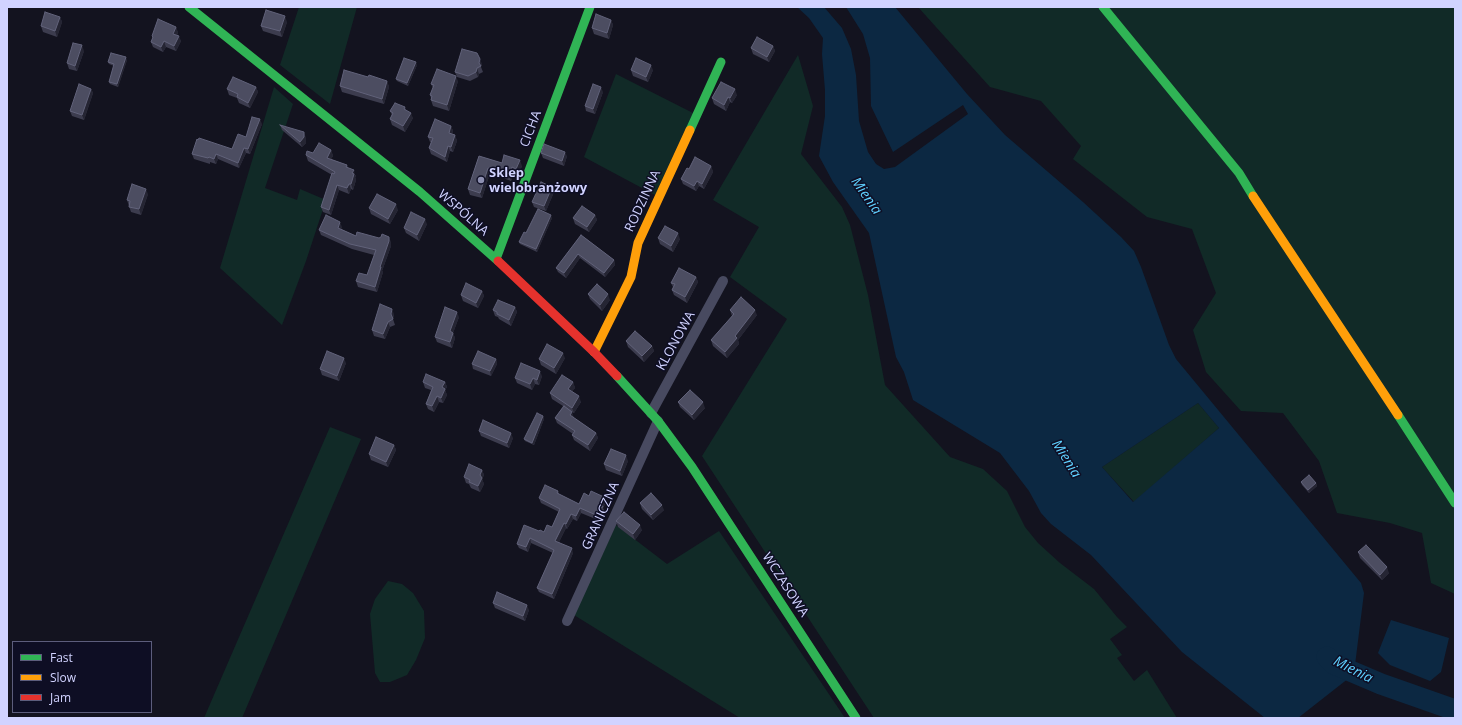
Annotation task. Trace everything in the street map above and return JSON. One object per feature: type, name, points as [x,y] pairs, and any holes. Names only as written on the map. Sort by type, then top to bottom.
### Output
[{"type":"street","name":"WSPÓLNA","points":[[190,7],[420,192],[496,259],[594,352],[658,421],[692,467]]},
{"type":"street","name":"CICHA","points":[[496,259],[590,7]]},
{"type":"street","points":[[1103,7],[1240,173],[1264,213],[1365,364],[1455,503]]},
{"type":"street","name":"RODZINNA","points":[[594,352],[631,277],[638,243],[721,62]]},
{"type":"street","name":"KLONOWA","points":[[651,413],[723,281]]},
{"type":"street","name":"GRANICZNA","points":[[567,621],[658,421]]},
{"type":"street","name":"WCZASOWA","points":[[692,467],[856,718]]},
{"type":"green space","points":[[299,7],[357,7],[330,104],[280,65]]},
{"type":"green space","points":[[918,7],[1455,7],[1455,594],[1431,583],[1422,533],[1390,523],[1337,513],[1319,461],[1283,413],[1241,411],[1206,372],[1193,330],[1216,293],[1192,229],[1147,217],[1073,159],[1081,146],[1041,101],[990,87]]},
{"type":"green space","points":[[798,55],[813,106],[801,154],[842,207],[850,225],[868,295],[885,385],[950,457],[983,469],[1007,491],[1025,527],[1038,543],[1060,563],[1094,589],[1127,627],[1110,639],[1122,655],[1117,658],[1134,681],[1147,670],[1177,718],[874,718],[702,456],[787,319],[730,277],[759,227],[713,200]]},
{"type":"green space","points":[[616,74],[693,113],[655,195],[584,157]]},
{"type":"green space","points":[[274,87],[293,104],[265,188],[297,200],[300,189],[326,200],[306,261],[282,325],[220,268]]},
{"type":"green space","points":[[1198,403],[1219,428],[1134,502],[1102,467]]},
{"type":"green space","points":[[330,427],[361,439],[242,718],[204,718]]},
{"type":"green space","points":[[616,525],[667,564],[719,531],[845,718],[740,718],[574,615]]},
{"type":"green space","points":[[388,581],[402,584],[413,593],[424,611],[425,638],[416,660],[407,675],[390,682],[380,682],[375,673],[370,614],[375,599]]},
{"type":"water","points":[[797,7],[824,7],[842,28],[851,49],[856,75],[859,121],[868,152],[876,164],[884,169],[895,167],[968,114],[963,105],[893,152],[871,106],[870,58],[863,34],[846,7],[895,7],[967,94],[1005,135],[1083,202],[1134,251],[1169,345],[1176,359],[1361,583],[1364,593],[1355,665],[1349,678],[1298,718],[1265,718],[1182,652],[1091,555],[1051,524],[1041,513],[1029,491],[1000,453],[913,400],[904,372],[896,357],[869,233],[833,182],[819,156],[825,116],[825,90],[822,54],[823,38],[809,18]],"holes":[[[1198,403],[1219,428],[1133,502],[1102,467]]]},
{"type":"water","points":[[1391,620],[1449,638],[1441,672],[1430,681],[1390,665],[1378,653]]},
{"type":"building","points":[[266,10],[285,16],[280,31],[261,26]]},
{"type":"building","points":[[45,12],[60,17],[55,31],[41,26]]},
{"type":"building","points":[[596,14],[611,20],[607,33],[592,28]]},
{"type":"building","points":[[158,19],[176,27],[173,34],[179,36],[174,46],[164,41],[161,47],[151,42]]},
{"type":"building","points":[[757,37],[773,46],[767,57],[751,48]]},
{"type":"building","points":[[73,43],[82,45],[75,66],[67,63]]},
{"type":"building","points":[[462,49],[477,53],[480,59],[479,63],[481,66],[477,68],[476,72],[468,76],[455,72]]},
{"type":"building","points":[[111,53],[126,57],[117,84],[109,82],[114,64],[108,62]]},
{"type":"building","points":[[404,58],[416,62],[407,83],[396,79]]},
{"type":"building","points":[[636,58],[651,65],[646,77],[631,70]]},
{"type":"building","points":[[437,69],[456,76],[447,105],[431,100],[432,96],[430,95],[434,85],[431,84]]},
{"type":"building","points":[[344,70],[368,77],[369,75],[387,81],[382,99],[340,86]]},
{"type":"building","points":[[233,77],[256,87],[248,103],[237,97],[238,94],[227,89]]},
{"type":"building","points":[[721,82],[735,89],[730,98],[728,97],[724,105],[712,98]]},
{"type":"building","points":[[79,84],[91,89],[82,115],[70,111]]},
{"type":"building","points":[[593,84],[601,87],[593,109],[585,106]]},
{"type":"building","points":[[395,103],[405,107],[404,109],[411,113],[403,126],[390,119],[393,113],[390,111]]},
{"type":"building","points":[[252,117],[260,119],[248,149],[244,148],[238,163],[216,154],[214,159],[192,154],[197,139],[198,140],[199,138],[232,149],[238,134],[246,137]]},
{"type":"building","points":[[435,119],[451,126],[449,133],[455,135],[451,147],[448,146],[445,157],[429,148],[433,138],[428,137]]},
{"type":"building","points":[[280,125],[304,132],[304,137],[300,142]]},
{"type":"building","points":[[319,143],[331,150],[327,158],[347,165],[346,167],[354,170],[352,173],[354,174],[351,184],[349,184],[347,188],[337,185],[329,210],[321,207],[332,173],[334,174],[335,172],[306,155],[307,151],[313,153]]},
{"type":"building","points":[[544,144],[565,152],[562,161],[541,153]]},
{"type":"building","points":[[504,155],[520,160],[516,169],[512,167],[509,175],[488,168],[480,193],[468,189],[479,156],[502,163]]},
{"type":"building","points":[[695,157],[711,166],[702,184],[697,181],[694,186],[681,179],[687,168],[689,169]]},
{"type":"building","points":[[541,182],[552,187],[544,206],[532,202]]},
{"type":"building","points":[[132,184],[146,189],[139,209],[129,207],[130,201],[127,200]]},
{"type":"building","points":[[377,194],[396,204],[388,219],[369,208]]},
{"type":"building","points":[[582,206],[595,215],[587,227],[573,218]]},
{"type":"building","points":[[538,209],[551,215],[536,249],[519,242],[524,232],[526,233]]},
{"type":"building","points":[[411,212],[425,219],[417,235],[404,228]]},
{"type":"building","points":[[326,215],[340,222],[338,228],[356,236],[357,232],[379,238],[382,234],[389,237],[375,287],[356,281],[359,273],[367,275],[376,250],[350,244],[319,230]]},
{"type":"building","points":[[665,226],[678,233],[671,246],[658,238]]},
{"type":"building","points":[[581,235],[614,260],[604,273],[578,254],[564,273],[556,268]]},
{"type":"building","points":[[679,268],[696,277],[685,297],[672,290],[675,284],[671,283]]},
{"type":"building","points":[[466,283],[482,291],[476,303],[461,295]]},
{"type":"building","points":[[597,284],[608,294],[600,305],[588,294]]},
{"type":"building","points":[[741,297],[755,310],[735,336],[737,338],[725,352],[711,340],[734,314],[730,310]]},
{"type":"building","points":[[498,300],[515,307],[509,320],[497,314],[497,312],[493,310]]},
{"type":"building","points":[[380,304],[392,309],[391,314],[393,319],[388,322],[383,334],[372,330]]},
{"type":"building","points":[[445,307],[457,312],[450,331],[453,333],[450,342],[435,337]]},
{"type":"building","points":[[635,331],[652,346],[642,356],[626,341]]},
{"type":"building","points":[[547,344],[563,353],[554,368],[539,359]]},
{"type":"building","points":[[327,351],[344,358],[337,376],[320,369]]},
{"type":"building","points":[[478,351],[496,359],[490,371],[472,364]]},
{"type":"building","points":[[521,363],[540,371],[537,380],[533,378],[530,384],[515,378]]},
{"type":"building","points":[[426,374],[445,382],[442,387],[445,389],[441,398],[437,396],[432,406],[426,404],[433,387],[423,382]]},
{"type":"building","points":[[562,375],[573,382],[568,389],[579,396],[572,408],[550,393]]},
{"type":"building","points":[[690,390],[703,402],[692,415],[678,402]]},
{"type":"building","points":[[564,406],[572,412],[570,415],[596,433],[588,445],[572,435],[575,431],[555,418]]},
{"type":"building","points":[[537,413],[543,416],[532,443],[524,439]]},
{"type":"building","points":[[483,420],[511,433],[507,443],[479,431]]},
{"type":"building","points":[[376,437],[394,445],[386,462],[369,454]]},
{"type":"building","points":[[611,449],[626,455],[620,471],[604,464]]},
{"type":"building","points":[[469,464],[482,470],[480,475],[482,478],[478,486],[469,482],[470,480],[464,477]]},
{"type":"building","points":[[1309,475],[1316,483],[1308,490],[1301,482]]},
{"type":"building","points":[[545,485],[579,504],[584,493],[589,496],[591,491],[604,497],[601,503],[603,507],[599,508],[596,515],[580,508],[576,516],[571,514],[566,524],[564,523],[555,541],[572,548],[552,594],[537,588],[554,550],[530,538],[526,547],[517,544],[524,525],[544,532],[547,525],[552,527],[560,509],[539,498]]},
{"type":"building","points":[[651,493],[662,505],[651,515],[640,503]]},
{"type":"building","points":[[624,512],[640,525],[633,534],[616,521]]},
{"type":"building","points":[[1366,545],[1387,567],[1380,575],[1358,552]]},
{"type":"building","points":[[497,592],[527,605],[523,616],[493,603]]},
{"type":"waterway","name":"Mienia","points":[[1327,657],[1334,664],[1381,684],[1455,710]]},
{"type":"traffic: fast","points":[[189,7],[420,192],[498,261]]},
{"type":"traffic: fast","points":[[496,259],[590,7]]},
{"type":"traffic: fast","points":[[1103,7],[1239,173],[1253,196]]},
{"type":"traffic: fast","points":[[690,130],[721,62]]},
{"type":"traffic: fast","points":[[617,376],[658,421],[692,467],[856,718]]},
{"type":"traffic: fast","points":[[1398,415],[1455,503]]},
{"type":"traffic: slow","points":[[594,352],[631,277],[638,243],[690,130]]},
{"type":"traffic: slow","points":[[1253,196],[1398,415]]},
{"type":"traffic: jam","points":[[498,261],[594,352],[617,376]]},
{"type":"place","name":"Sklep wielobranżowy","points":[[481,180]]}]
